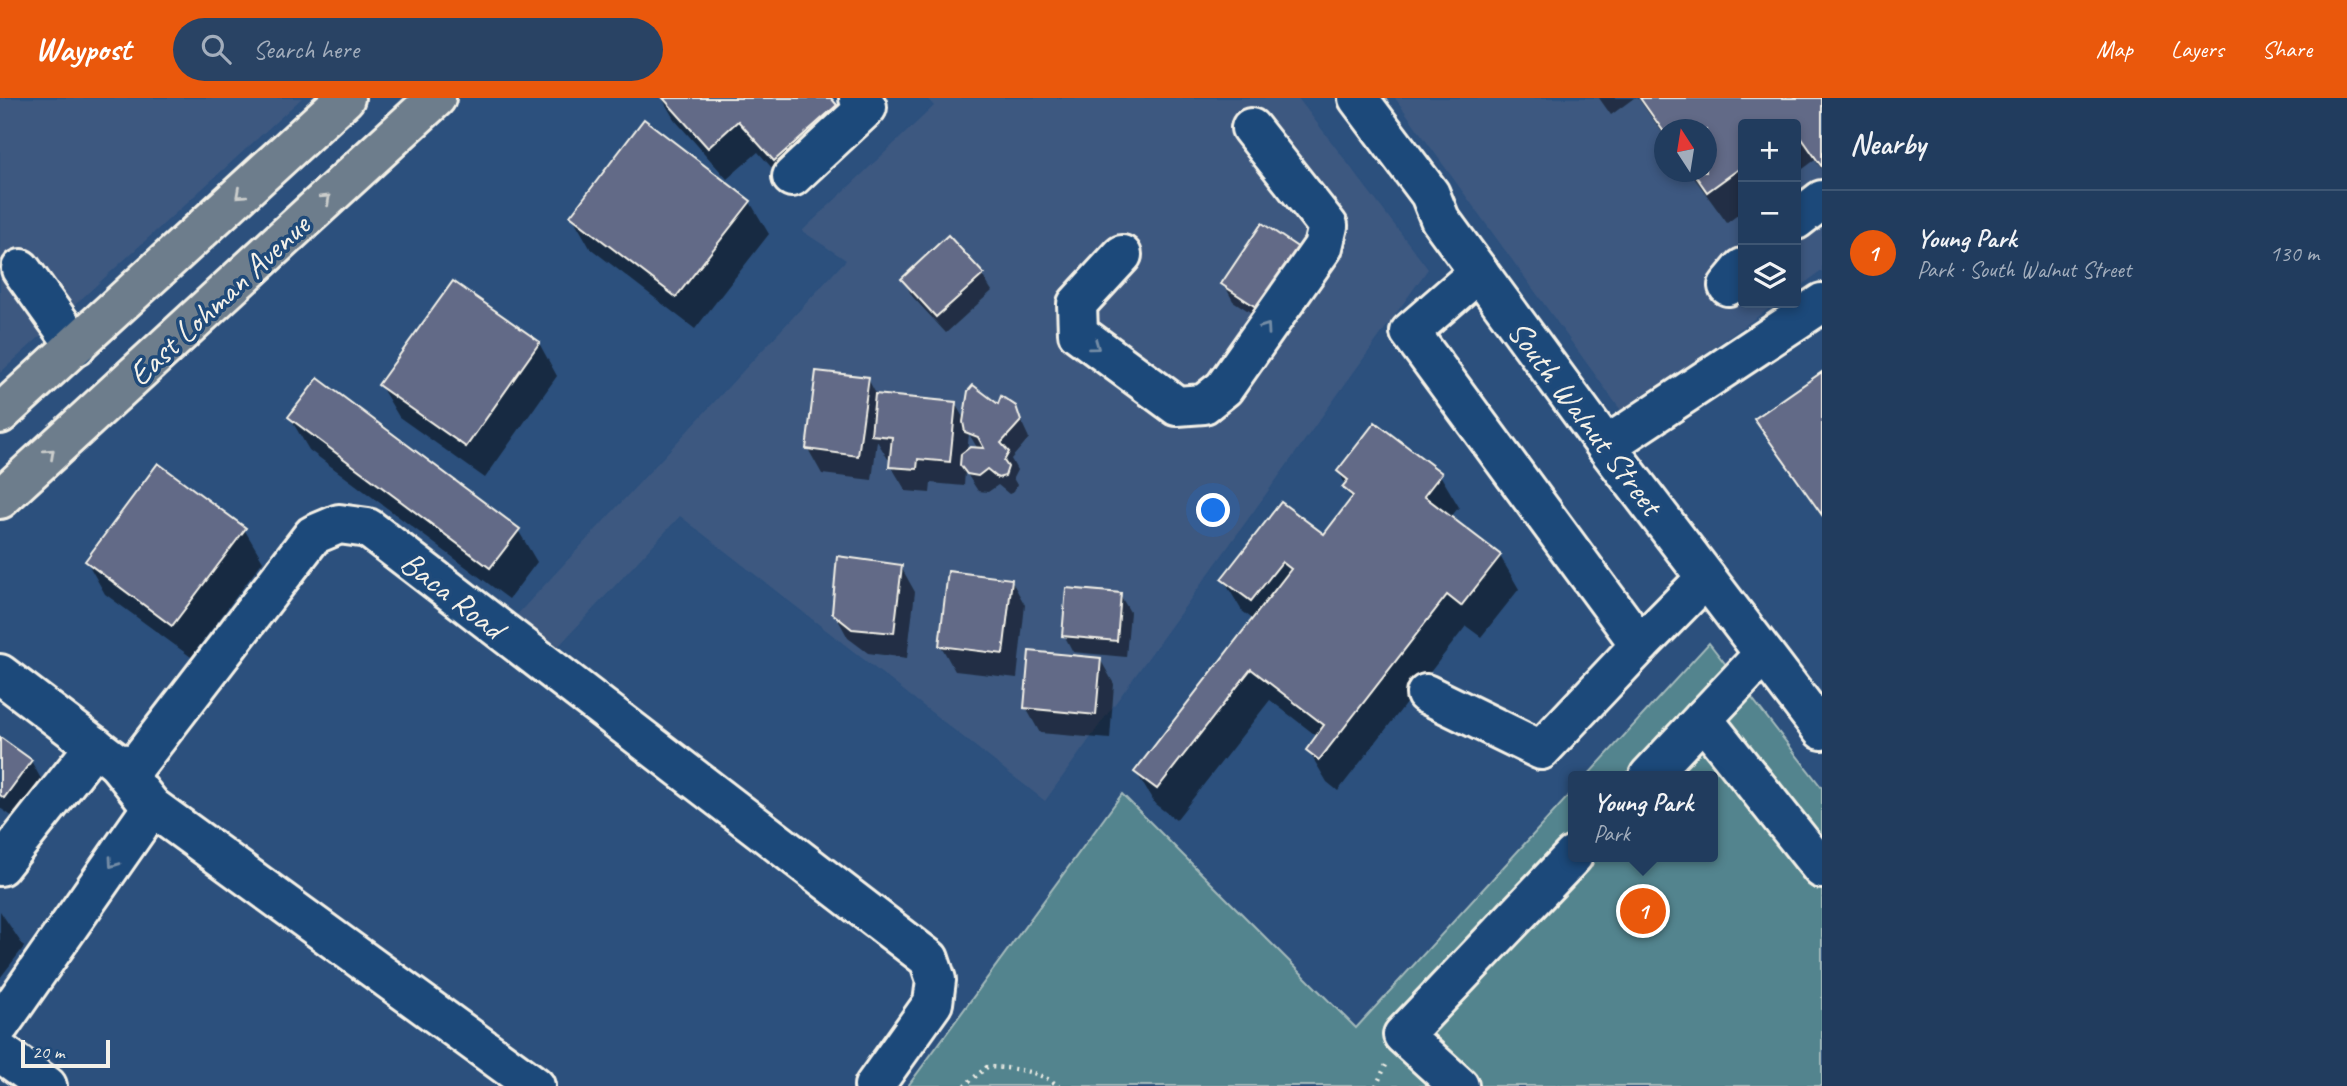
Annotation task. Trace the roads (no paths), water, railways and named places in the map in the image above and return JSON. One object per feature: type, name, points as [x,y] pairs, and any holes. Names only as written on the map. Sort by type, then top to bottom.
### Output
[{"type":"main road","name":"East Lohman Avenue","points":[[0,414],[345,98]]},
{"type":"main road","name":"East Lohman Avenue","points":[[0,499],[436,98]]},
{"type":"street","points":[[792,177],[867,107],[859,98]]},
{"type":"street","name":"South Walnut Street","points":[[1358,98],[1430,194],[1440,219],[1606,446],[1822,730]]},
{"type":"street","points":[[1122,255],[1077,304],[1078,333],[1177,406],[1204,404],[1224,388],[1323,247],[1328,226],[1251,128]]},
{"type":"street","points":[[1801,216],[1822,200]]},
{"type":"street","points":[[21,269],[76,346]]},
{"type":"street","points":[[1479,272],[1410,332],[1640,645]]},
{"type":"street","points":[[1606,446],[1822,303]]},
{"type":"street","name":"Baca Road","points":[[106,755],[136,765],[313,535],[339,524],[368,528],[929,960],[936,980],[933,1003],[874,1086]]},
{"type":"street","points":[[1426,694],[1541,750],[1706,578]]},
{"type":"street","points":[[1653,771],[1764,654]]},
{"type":"street","points":[[0,674],[106,755],[152,807],[535,1086]]},
{"type":"street","points":[[1703,719],[1822,869]]},
{"type":"street","points":[[0,866],[106,755]]},
{"type":"street","points":[[0,1025],[152,807]]},
{"type":"street","points":[[1459,1086],[1403,1035],[1568,861]]},
{"type":"street","points":[[0,1052],[47,1086]]},
{"type":"place","name":"Young Park","points":[[1643,911]]}]
